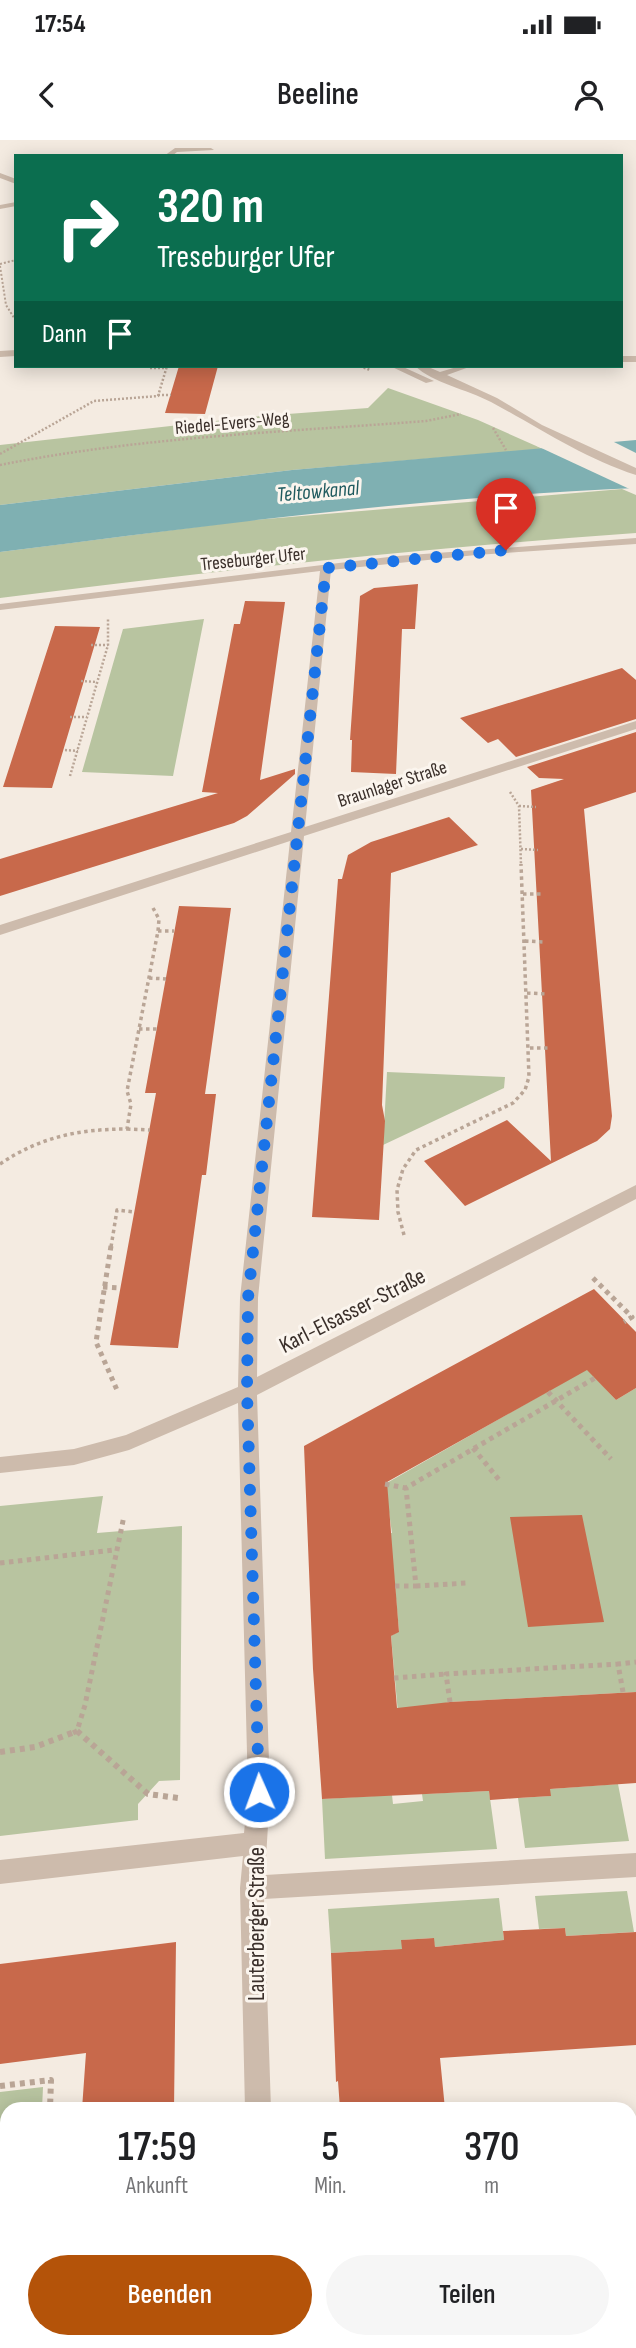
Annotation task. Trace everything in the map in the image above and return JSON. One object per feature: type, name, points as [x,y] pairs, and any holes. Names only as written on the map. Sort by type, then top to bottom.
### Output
[{"type":"street","points":[[170,154],[175,150],[209,153],[219,140]]},
{"type":"street","points":[[399,368],[465,399]]},
{"type":"street","points":[[424,368],[503,404],[539,427]]},
{"type":"street","points":[[426,380],[462,368]]},
{"type":"street","points":[[489,410],[539,427],[636,472]]},
{"type":"street","name":"Treseburger Ufer","points":[[0,607],[326,568],[636,541]]},
{"type":"street","name":"Lauterberger Straße","points":[[258,2102],[252,1888],[259,1792],[247,1391],[248,1298],[326,568]]},
{"type":"street","name":"Braunlager Straße","points":[[0,930],[636,725]]},
{"type":"street","name":"Karl-Elsasser-Straße","points":[[0,1465],[74,1458],[109,1450],[247,1391],[636,1191]]},
{"type":"street","points":[[0,1872],[255,1843]]},
{"type":"street","points":[[252,1888],[636,1865]]},
{"type":"path","points":[[0,265],[6,306],[14,318]]},
{"type":"path","points":[[158,395],[167,368]]},
{"type":"path","points":[[0,454],[94,401],[170,395]]},
{"type":"path","name":"Riedel-Evers-Weg","points":[[0,465],[149,443],[426,421],[467,412]]},
{"type":"path","points":[[494,429],[506,450]]},
{"type":"path","points":[[70,776],[107,645],[110,627],[106,610]]},
{"type":"path","points":[[91,645],[107,645]]},
{"type":"path","points":[[81,681],[97,682]]},
{"type":"path","points":[[70,717],[87,717]]},
{"type":"path","points":[[65,750],[78,751]]},
{"type":"path","points":[[404,1235],[398,1221],[396,1199],[399,1175],[405,1162],[416,1150],[513,1103],[525,1090],[529,1077],[519,806],[514,796],[488,773]]},
{"type":"path","points":[[519,806],[536,807]]},
{"type":"path","points":[[521,849],[538,850]]},
{"type":"path","points":[[523,894],[541,894]]},
{"type":"path","points":[[127,1129],[131,1104],[127,1091],[159,931],[159,919],[153,908]]},
{"type":"path","points":[[159,931],[174,931]]},
{"type":"path","points":[[525,941],[544,942]]},
{"type":"path","points":[[149,978],[166,979]]},
{"type":"path","points":[[527,993],[547,994]]},
{"type":"path","points":[[139,1029],[157,1029]]},
{"type":"path","points":[[530,1048],[550,1048]]},
{"type":"path","points":[[0,1164],[23,1147],[60,1133],[89,1128],[150,1130]]},
{"type":"path","points":[[117,1390],[96,1342],[117,1210],[134,1212]]},
{"type":"path","points":[[593,1278],[632,1317],[624,1322]]},
{"type":"path","points":[[103,1287],[120,1288]]},
{"type":"path","points":[[385,1484],[406,1488],[595,1378]]},
{"type":"path","points":[[548,1392],[611,1459]]},
{"type":"path","points":[[473,1448],[500,1481]]},
{"type":"path","points":[[406,1488],[416,1586]]},
{"type":"path","points":[[77,1731],[88,1694],[114,1550],[124,1516]]},
{"type":"path","points":[[0,1563],[114,1550]]},
{"type":"path","points":[[395,1586],[467,1583]]},
{"type":"path","points":[[394,1678],[636,1662]]},
{"type":"path","points":[[618,1664],[623,1692]]},
{"type":"path","points":[[446,1674],[450,1702]]},
{"type":"path","points":[[0,1752],[35,1748],[77,1731]]},
{"type":"path","points":[[77,1731],[148,1794],[177,1798]]},
{"type":"path","points":[[0,2086],[51,2080],[50,2102]]},
{"type":"green space","points":[[388,388],[478,420],[543,449],[292,470],[0,505],[0,445],[261,416],[368,408]]},
{"type":"green space","points":[[622,489],[636,495],[636,533],[318,561],[0,598],[0,552],[243,521]]},
{"type":"green space","points":[[204,619],[173,776],[82,772],[123,629]]},
{"type":"green space","points":[[387,1072],[505,1077],[504,1088],[383,1145]]},
{"type":"green space","points":[[587,1369],[616,1400],[636,1388],[636,1692],[450,1702],[398,1713],[391,1636],[399,1631],[392,1533],[385,1484]]},
{"type":"green space","points":[[103,1496],[97,1533],[182,1526],[180,1780],[159,1781],[138,1804],[138,1820],[0,1836],[0,1506]]},
{"type":"green space","points":[[618,1784],[629,1841],[525,1848],[518,1798],[550,1796],[550,1789]]},
{"type":"green space","points":[[489,1791],[497,1849],[325,1859],[322,1799],[392,1795],[393,1804],[423,1801],[422,1794]]},
{"type":"green space","points":[[627,1891],[634,1932],[566,1936],[565,1928],[539,1929],[535,1896]]},
{"type":"green space","points":[[499,1898],[504,1940],[435,1947],[433,1938],[402,1940],[402,1949],[331,1953],[328,1909]]},
{"type":"green space","points":[[43,2087],[42,2102],[0,2102],[0,2092]]},
{"type":"water","name":"Teltowkanal","points":[[636,440],[636,488],[397,505],[0,552],[0,505],[292,470]]},
{"type":"pier","points":[[610,440],[636,453],[636,492],[537,446]]},
{"type":"building","points":[[178,368],[217,368],[205,414],[165,413]]},
{"type":"building","points":[[418,584],[415,629],[402,629],[396,774],[351,772],[350,740],[360,596],[374,588]]},
{"type":"building","points":[[245,601],[285,602],[260,780],[295,769],[295,774],[247,816],[234,823],[0,896],[0,859],[218,793],[202,792],[234,624],[240,624]]},
{"type":"building","points":[[55,626],[100,627],[52,788],[3,787]]},
{"type":"building","points":[[622,668],[636,680],[636,719],[516,757],[498,739],[488,743],[460,718]]},
{"type":"building","points":[[636,732],[636,792],[584,809],[612,1116],[610,1129],[597,1141],[465,1206],[424,1161],[507,1120],[551,1161],[531,790],[564,779],[539,778],[527,767]]},
{"type":"building","points":[[449,817],[478,845],[391,873],[382,1105],[385,1121],[379,1220],[312,1217],[338,879],[342,879],[348,855],[371,842]]},
{"type":"building","points":[[179,906],[231,908],[205,1094],[216,1094],[206,1175],[202,1175],[178,1348],[110,1345],[156,1093],[145,1093]]},
{"type":"building","points":[[594,1289],[636,1332],[636,1388],[616,1400],[587,1370],[387,1482],[399,1632],[391,1636],[397,1708],[450,1702],[636,1692],[636,1783],[550,1789],[551,1796],[490,1800],[489,1791],[322,1799],[313,1669],[304,1446]]},
{"type":"building","points":[[582,1515],[604,1622],[528,1627],[510,1517]]},
{"type":"building","points":[[565,1928],[566,1936],[636,1932],[636,2045],[440,2058],[444,2102],[340,2102],[338,2081],[336,2082],[331,1953],[402,1949],[401,1940],[434,1938],[435,1947],[504,1940],[503,1931]]},
{"type":"building","points":[[176,1942],[174,2102],[82,2102],[86,2053],[0,2064],[0,1964]]},
{"type":"route","points":[[259,1792],[247,1391],[248,1298],[326,568],[506,550]]}]
